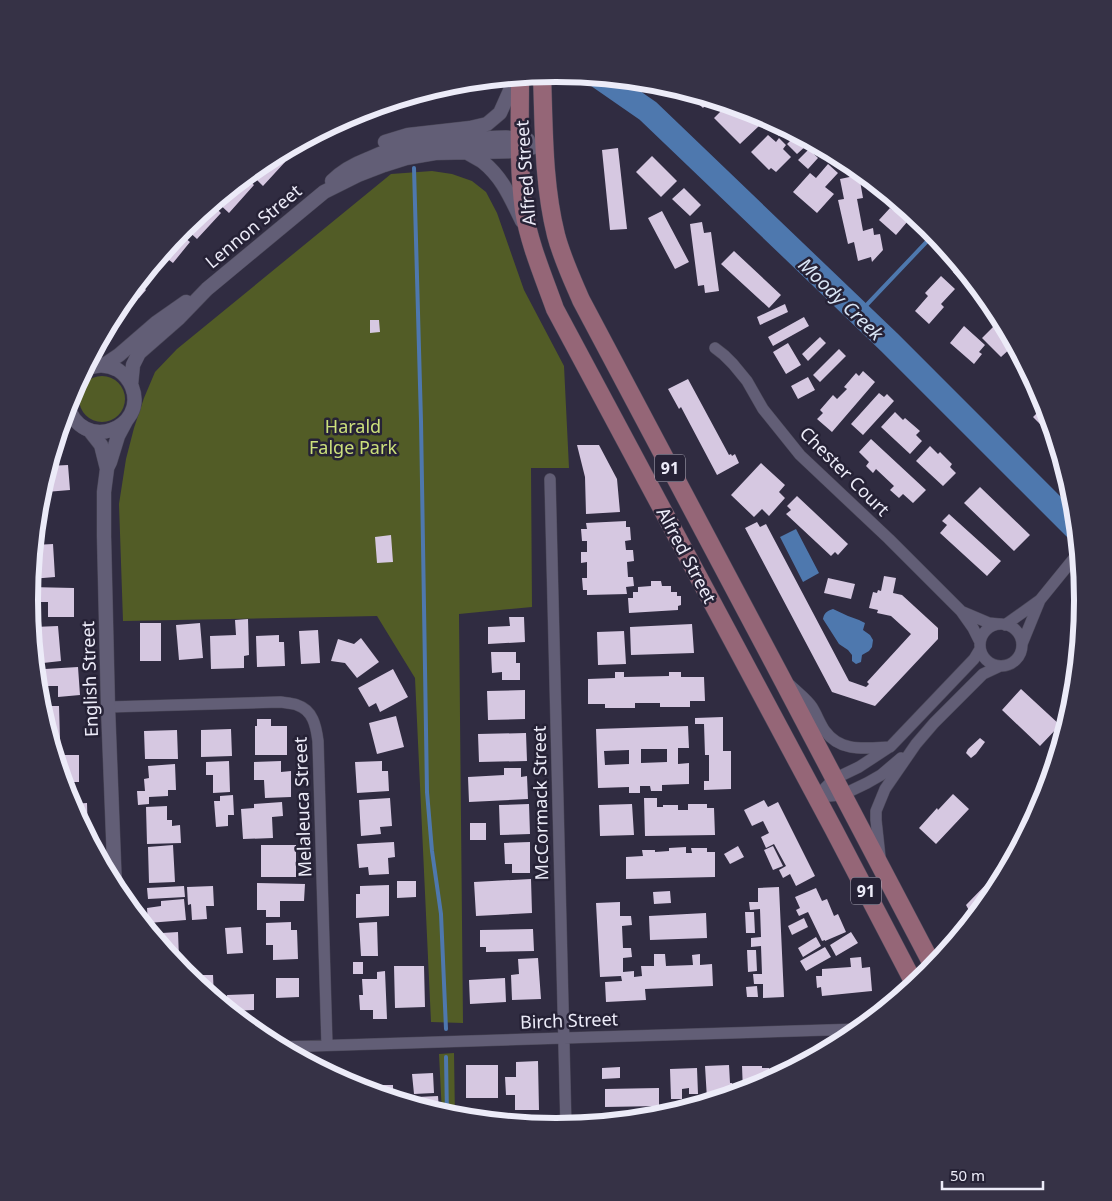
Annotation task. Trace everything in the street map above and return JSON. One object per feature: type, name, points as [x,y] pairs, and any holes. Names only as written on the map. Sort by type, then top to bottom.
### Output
[{"type":"main road","name":"Alfred Street","points":[[542,82],[546,176],[551,211],[556,236],[577,292],[930,960]]},
{"type":"main road","name":"Alfred Street","points":[[520,83],[520,165],[524,211],[528,232],[555,310],[911,978]]},
{"type":"street","points":[[359,163],[380,144],[401,136],[470,128],[487,124],[500,113],[513,84]]},
{"type":"street","name":"Lennon Street","points":[[126,421],[131,414],[134,400],[134,392],[131,385],[133,365],[138,353],[179,318],[207,289],[324,192],[335,179],[359,163],[391,149],[415,143],[441,140],[544,144]]},
{"type":"street","name":"Lennon Street","points":[[324,192],[384,164],[406,158],[520,144]]},
{"type":"street","points":[[466,152],[482,161],[496,173],[504,184],[528,232]]},
{"type":"street","name":"Lennon Street","points":[[104,365],[119,355],[156,323],[207,289]]},
{"type":"street","name":"Chester Court","points":[[715,348],[738,369],[763,409],[800,455],[889,539],[961,611]]},
{"type":"street","points":[[93,367],[104,365],[112,367],[127,377],[131,385]]},
{"type":"street","name":"English Street","points":[[72,416],[81,427],[90,431],[101,445],[107,469]]},
{"type":"street","points":[[90,431],[110,431],[126,421]]},
{"type":"street","name":"English Street","points":[[112,868],[103,513],[107,469],[118,436],[126,421]]},
{"type":"street","name":"McCormack Street","points":[[550,479],[566,1119]]},
{"type":"street","points":[[961,611],[973,628],[983,656],[988,661],[993,665],[1000,666],[1014,662],[1021,651],[1022,644],[1040,600],[1072,560]]},
{"type":"street","points":[[816,797],[838,787],[859,768],[891,746],[974,659],[986,630],[992,626],[1002,624],[1040,600]]},
{"type":"street","points":[[961,611],[989,623],[1012,627],[1020,637],[1022,644]]},
{"type":"street","points":[[816,797],[838,787],[867,783],[881,775],[916,744],[983,674],[1000,666]]},
{"type":"street","points":[[780,675],[812,706],[824,730],[836,743],[863,748],[891,746]]},
{"type":"street","name":"Melaleuca Street","points":[[108,708],[280,702],[298,705],[310,713],[316,726],[318,741],[327,1045]]},
{"type":"street","points":[[881,868],[876,811],[885,789],[916,744]]},
{"type":"street","name":"Birch Street","points":[[291,1046],[846,1030]]},
{"type":"green space","name":"Harald Falge Park","points":[[432,171],[452,174],[472,181],[486,192],[497,213],[524,290],[564,366],[569,468],[531,468],[532,607],[459,614],[463,1023],[431,1022],[415,678],[377,616],[123,621],[119,504],[126,459],[134,428],[155,372],[177,349],[391,174]]},
{"type":"green space","points":[[97,376],[107,376],[115,380],[125,394],[125,404],[121,412],[107,422],[97,422],[89,418],[79,404],[79,398],[85,384]]},
{"type":"green space","points":[[454,1053],[455,1109],[442,1106],[439,1054]]},
{"type":"water","points":[[796,529],[819,573],[803,582],[780,537]]},
{"type":"water","points":[[833,609],[865,623],[863,630],[873,640],[872,647],[862,655],[861,662],[856,664],[852,661],[852,655],[839,644],[823,619],[826,612]]},
{"type":"building","points":[[697,102],[706,105],[703,108]]},
{"type":"building","points":[[722,110],[754,121],[759,126],[740,144],[714,118]]},
{"type":"building","points":[[772,129],[782,133],[779,136]]},
{"type":"building","points":[[768,135],[776,142],[779,138],[786,145],[783,149],[791,157],[776,172],[771,168],[769,170],[751,152]]},
{"type":"building","points":[[792,139],[806,146],[797,154],[787,144]]},
{"type":"building","points":[[618,148],[627,229],[610,230],[602,150]]},
{"type":"building","points":[[809,149],[818,158],[808,169],[798,160]]},
{"type":"building","points":[[652,156],[677,181],[661,197],[636,172]]},
{"type":"building","points":[[283,160],[285,162],[263,186],[255,178]]},
{"type":"building","points":[[828,164],[838,173],[825,187],[834,194],[817,213],[793,192],[810,173],[816,178]]},
{"type":"building","points":[[854,176],[860,180],[863,198],[857,199],[863,231],[873,228],[874,235],[880,234],[883,250],[872,262],[871,257],[858,261],[854,242],[848,244],[838,200],[844,199],[840,179]]},
{"type":"building","points":[[250,182],[254,185],[229,213],[221,205]]},
{"type":"building","points":[[684,188],[701,205],[690,216],[672,199]]},
{"type":"building","points":[[890,208],[894,211],[896,209],[908,220],[896,235],[879,220]]},
{"type":"building","points":[[217,209],[221,213],[197,239],[190,233]]},
{"type":"building","points":[[662,211],[689,262],[675,269],[648,218]]},
{"type":"building","points":[[702,222],[704,233],[711,232],[719,291],[705,293],[704,285],[698,286],[690,224]]},
{"type":"building","points":[[185,238],[190,242],[173,263],[167,258]]},
{"type":"building","points":[[734,251],[781,295],[769,308],[721,264]]},
{"type":"building","points":[[955,270],[966,285],[953,272]]},
{"type":"building","points":[[941,276],[955,289],[941,304],[944,307],[929,324],[915,311],[928,296],[925,293]]},
{"type":"building","points":[[143,287],[146,290],[139,298],[137,296]]},
{"type":"building","points":[[135,298],[137,300],[127,309]]},
{"type":"building","points":[[785,304],[788,312],[760,325],[757,317]]},
{"type":"building","points":[[804,317],[809,326],[773,346],[768,337]]},
{"type":"building","points":[[370,320],[379,320],[380,332],[370,333]]},
{"type":"building","points":[[964,326],[985,345],[979,352],[982,354],[974,364],[950,343]]},
{"type":"building","points":[[994,326],[1009,349],[1001,357],[982,338]]},
{"type":"building","points":[[820,337],[826,343],[808,361],[802,354]]},
{"type":"building","points":[[788,343],[801,365],[786,374],[773,352]]},
{"type":"building","points":[[839,349],[846,356],[820,382],[813,375]]},
{"type":"building","points":[[863,371],[875,382],[832,432],[817,419],[823,413],[820,410],[833,395],[837,399],[847,389],[844,387],[856,373],[859,376]]},
{"type":"building","points":[[808,377],[815,390],[798,399],[791,386]]},
{"type":"building","points":[[688,379],[729,455],[735,454],[739,463],[717,475],[681,407],[679,409],[668,389]]},
{"type":"building","points":[[879,393],[884,397],[887,394],[894,401],[863,435],[851,424]]},
{"type":"building","points":[[1039,411],[1045,429],[1033,417]]},
{"type":"building","points":[[895,412],[903,420],[905,418],[920,431],[916,435],[922,441],[910,454],[881,427]]},
{"type":"building","points":[[871,439],[926,490],[913,503],[903,494],[899,498],[890,490],[894,486],[876,469],[873,473],[866,466],[869,462],[859,452]]},
{"type":"building","points":[[577,445],[599,445],[617,479],[620,512],[586,514],[585,477]]},
{"type":"building","points":[[930,446],[938,454],[940,452],[952,464],[950,467],[956,473],[943,486],[916,461]]},
{"type":"building","points":[[761,463],[785,485],[779,492],[785,498],[769,516],[762,509],[754,517],[731,495]]},
{"type":"building","points":[[68,465],[70,490],[49,492],[55,466]]},
{"type":"building","points":[[980,487],[1030,535],[1014,551],[964,503]]},
{"type":"building","points":[[797,496],[848,544],[838,555],[835,552],[831,556],[786,514],[791,510],[787,506]]},
{"type":"building","points":[[949,514],[1001,561],[987,576],[940,533],[947,525],[942,521]]},
{"type":"building","points":[[626,521],[626,527],[630,527],[631,540],[625,541],[626,550],[633,550],[634,561],[627,562],[628,577],[633,577],[634,586],[626,587],[627,594],[587,595],[587,590],[583,590],[582,578],[587,578],[587,562],[581,563],[581,552],[587,552],[587,541],[582,541],[581,529],[587,529],[586,523]]},
{"type":"building","points":[[757,522],[760,527],[766,524],[849,681],[866,687],[869,684],[867,682],[911,634],[891,616],[877,613],[878,610],[869,608],[873,592],[881,591],[884,576],[896,578],[893,593],[902,595],[938,628],[938,639],[875,706],[832,692],[745,528]]},
{"type":"building","points":[[391,535],[393,562],[377,563],[375,537]]},
{"type":"building","points":[[53,544],[55,577],[39,578],[41,545]]},
{"type":"building","points":[[828,578],[855,584],[851,599],[824,593]]},
{"type":"building","points":[[651,581],[661,581],[662,586],[671,586],[671,592],[677,592],[677,596],[681,596],[681,605],[678,606],[678,610],[629,613],[628,598],[633,598],[633,592],[638,592],[638,587],[651,586]]},
{"type":"building","points":[[38,587],[74,588],[74,617],[48,617],[48,602],[38,602]]},
{"type":"building","points":[[509,617],[524,617],[525,642],[488,644],[488,627],[510,626]]},
{"type":"building","points":[[248,619],[249,655],[244,656],[244,668],[211,669],[210,636],[236,635],[235,620]]},
{"type":"building","points":[[140,623],[161,623],[161,661],[140,661]]},
{"type":"building","points":[[200,623],[203,658],[179,660],[176,625]]},
{"type":"building","points":[[692,624],[694,653],[631,655],[630,627]]},
{"type":"building","points":[[58,626],[61,661],[43,663],[39,627]]},
{"type":"building","points":[[318,630],[320,663],[301,664],[299,631]]},
{"type":"building","points":[[624,631],[626,664],[598,665],[597,632]]},
{"type":"building","points":[[279,635],[279,642],[284,642],[285,666],[257,667],[256,636]]},
{"type":"building","points":[[361,638],[379,662],[357,678],[345,663],[331,661],[338,639],[354,644]]},
{"type":"building","points":[[491,652],[516,652],[516,663],[520,663],[520,680],[502,680],[502,672],[492,673]]},
{"type":"building","points":[[78,667],[80,695],[58,697],[58,686],[46,686],[45,669]]},
{"type":"building","points":[[393,669],[408,697],[380,712],[376,703],[369,707],[358,688]]},
{"type":"building","points":[[615,672],[624,672],[624,677],[669,676],[669,672],[681,672],[681,677],[704,677],[705,701],[690,701],[690,707],[660,707],[660,703],[635,703],[635,708],[605,708],[605,704],[588,704],[588,679],[615,678]]},
{"type":"building","points":[[1021,689],[1059,726],[1040,746],[1002,710]]},
{"type":"building","points":[[525,690],[525,719],[488,720],[487,691]]},
{"type":"building","points":[[48,706],[59,706],[60,739],[56,739]]},
{"type":"building","points":[[396,716],[404,747],[377,754],[369,723]]},
{"type":"building","points":[[723,717],[723,751],[731,751],[731,789],[704,790],[704,781],[709,781],[709,755],[705,755],[704,724],[695,724],[695,718]]},
{"type":"building","points":[[257,719],[271,719],[271,726],[287,726],[287,755],[255,755],[255,726],[257,726]]},
{"type":"building","points":[[688,726],[689,748],[678,748],[678,764],[689,763],[689,784],[662,785],[662,791],[651,791],[650,786],[640,786],[640,793],[629,793],[629,787],[598,788],[596,729]],"holes":[[[641,749],[667,749],[667,762],[641,763]],[[629,750],[629,764],[605,765],[604,751]]]},
{"type":"building","points":[[231,729],[232,756],[201,757],[201,730]]},
{"type":"building","points":[[177,730],[178,759],[145,759],[144,731]]},
{"type":"building","points":[[526,733],[527,761],[479,762],[478,734]]},
{"type":"building","points":[[980,738],[985,742],[971,758],[966,753]]},
{"type":"building","points":[[61,755],[79,755],[79,782],[71,782]]},
{"type":"building","points":[[229,761],[230,792],[213,793],[213,775],[206,775],[206,762]]},
{"type":"building","points":[[281,761],[281,772],[291,771],[291,797],[265,798],[264,780],[254,780],[254,762]]},
{"type":"building","points":[[382,761],[382,771],[388,771],[389,791],[357,793],[355,762]]},
{"type":"building","points":[[175,764],[176,790],[168,790],[168,796],[149,797],[149,804],[138,805],[137,791],[145,791],[144,779],[149,778],[148,766]]},
{"type":"building","points":[[504,768],[521,768],[521,777],[527,776],[528,799],[469,802],[468,777],[504,775]]},
{"type":"building","points":[[953,794],[969,809],[936,844],[919,828]]},
{"type":"building","points":[[233,795],[234,815],[228,815],[228,826],[216,827],[214,801],[220,801],[220,796]]},
{"type":"building","points":[[390,798],[392,826],[380,827],[381,834],[361,836],[359,800]]},
{"type":"building","points":[[644,798],[657,798],[657,807],[678,805],[678,810],[688,810],[688,804],[707,804],[707,808],[714,808],[715,835],[645,836]]},
{"type":"building","points":[[764,800],[768,807],[778,802],[815,876],[796,886],[790,874],[783,878],[779,870],[786,866],[774,844],[766,848],[761,837],[769,833],[763,821],[752,826],[744,810]]},
{"type":"building","points":[[282,802],[283,816],[272,817],[273,838],[243,839],[241,809],[254,808],[254,804]]},
{"type":"building","points":[[79,803],[87,803],[88,822]]},
{"type":"building","points":[[529,804],[530,834],[500,835],[499,805]]},
{"type":"building","points":[[632,804],[634,835],[600,836],[599,805]]},
{"type":"building","points":[[167,806],[167,820],[172,820],[172,826],[180,825],[181,843],[147,844],[146,807]]},
{"type":"building","points":[[470,823],[486,823],[486,840],[470,840]]},
{"type":"building","points":[[394,842],[395,857],[388,858],[389,874],[369,875],[368,867],[359,868],[357,844]]},
{"type":"building","points":[[530,842],[530,873],[512,873],[512,864],[505,864],[504,843]]},
{"type":"building","points":[[173,845],[175,882],[149,883],[148,847]]},
{"type":"building","points":[[261,845],[296,845],[296,877],[261,877]]},
{"type":"building","points":[[738,846],[744,857],[730,864],[724,854]]},
{"type":"building","points":[[773,846],[783,866],[773,870],[764,850]]},
{"type":"building","points":[[686,847],[686,853],[692,853],[691,848],[707,848],[707,852],[715,852],[715,877],[626,879],[626,857],[643,856],[642,850],[655,850],[655,852],[669,851],[669,848]]},
{"type":"building","points":[[997,874],[970,912],[966,905]]},
{"type":"building","points":[[531,879],[532,913],[476,916],[474,882]]},
{"type":"building","points":[[397,881],[416,881],[416,897],[397,898]]},
{"type":"building","points":[[257,883],[305,884],[304,901],[280,901],[280,917],[266,917],[266,910],[257,910]]},
{"type":"building","points":[[389,885],[389,916],[356,918],[356,894],[360,894],[360,886]]},
{"type":"building","points":[[184,886],[185,897],[148,899],[147,888]]},
{"type":"building","points":[[213,886],[214,906],[206,906],[207,919],[192,920],[191,904],[188,905],[187,887]]},
{"type":"building","points":[[779,887],[784,997],[763,998],[763,984],[754,984],[753,974],[762,974],[761,946],[751,947],[751,938],[761,937],[760,909],[750,910],[749,902],[758,902],[758,888]]},
{"type":"building","points":[[816,888],[822,901],[827,899],[834,916],[838,914],[846,932],[825,941],[822,941],[808,912],[799,916],[796,910],[800,908],[795,897]]},
{"type":"building","points":[[670,891],[671,903],[654,904],[653,892]]},
{"type":"building","points":[[184,899],[186,920],[150,923],[148,919],[147,908],[161,906],[161,901]]},
{"type":"building","points":[[620,902],[620,916],[631,916],[632,925],[622,926],[623,948],[631,948],[632,957],[623,958],[623,972],[634,971],[634,977],[642,976],[641,966],[654,966],[654,954],[665,954],[666,966],[693,965],[692,955],[700,954],[700,965],[712,964],[713,986],[645,989],[646,1000],[606,1002],[605,982],[622,981],[621,976],[600,977],[596,903]]},
{"type":"building","points":[[745,912],[754,912],[755,933],[746,933]]},
{"type":"building","points":[[706,913],[707,938],[650,940],[649,916]]},
{"type":"building","points":[[804,918],[808,927],[792,935],[788,926]]},
{"type":"building","points":[[291,922],[291,930],[297,930],[298,959],[273,960],[273,945],[266,945],[266,923]]},
{"type":"building","points":[[377,922],[378,956],[361,956],[359,923]]},
{"type":"building","points":[[241,927],[243,953],[227,954],[225,928]]},
{"type":"building","points":[[533,929],[534,951],[486,952],[486,947],[480,947],[480,930]]},
{"type":"building","points":[[178,932],[179,956],[162,937],[162,933]]},
{"type":"building","points":[[851,932],[858,943],[836,956],[830,945]]},
{"type":"building","points":[[816,937],[821,946],[803,957],[798,948]]},
{"type":"building","points":[[825,947],[831,957],[806,971],[800,961]]},
{"type":"building","points":[[747,950],[756,950],[757,971],[748,972]]},
{"type":"building","points":[[861,957],[862,968],[870,967],[872,991],[822,996],[821,987],[817,988],[816,976],[822,976],[822,969],[851,967],[850,958]]},
{"type":"building","points":[[538,958],[541,999],[512,1000],[511,975],[519,974],[518,959]]},
{"type":"building","points":[[353,962],[363,962],[363,974],[353,974]]},
{"type":"building","points":[[394,966],[424,966],[425,1007],[395,1008]]},
{"type":"building","points":[[385,971],[387,1019],[373,1019],[373,1010],[360,1010],[359,995],[363,995],[362,979],[377,979],[377,972]]},
{"type":"building","points":[[213,975],[214,990],[199,976]]},
{"type":"building","points":[[276,978],[299,978],[299,997],[276,998]]},
{"type":"building","points":[[505,978],[506,1002],[470,1004],[469,980]]},
{"type":"building","points":[[757,986],[758,997],[747,997],[746,987]]},
{"type":"building","points":[[254,994],[254,1010],[238,1011],[227,1001],[227,995]]},
{"type":"building","points":[[538,1061],[539,1110],[515,1110],[515,1095],[506,1095],[505,1077],[516,1077],[516,1062]]},
{"type":"building","points":[[466,1065],[498,1065],[498,1098],[466,1098]]},
{"type":"building","points":[[729,1065],[730,1083],[732,1083],[732,1088],[707,1096],[705,1066]]},
{"type":"building","points":[[742,1066],[769,1068],[769,1073],[743,1084]]},
{"type":"building","points":[[620,1067],[620,1078],[602,1079],[602,1068]]},
{"type":"building","points":[[697,1068],[698,1094],[689,1094],[689,1088],[682,1089],[682,1099],[671,1099],[670,1069]]},
{"type":"building","points":[[433,1073],[434,1093],[414,1094],[412,1074]]},
{"type":"building","points":[[393,1085],[393,1092],[389,1091],[376,1086]]},
{"type":"building","points":[[659,1088],[659,1106],[605,1107],[605,1089]]},
{"type":"building","points":[[438,1096],[439,1105],[417,1099],[417,1097]]},
{"type":"building","points":[[535,1116],[535,1118],[519,1118]]},
{"type":"waterway","name":"Moody Creek","points":[[610,85],[648,111],[890,343],[1068,521]]},
{"type":"waterway","points":[[414,168],[421,421],[427,792],[432,851],[441,914],[446,1029]]},
{"type":"waterway","points":[[858,314],[928,240]]},
{"type":"waterway","points":[[446,1057],[447,1107]]}]
